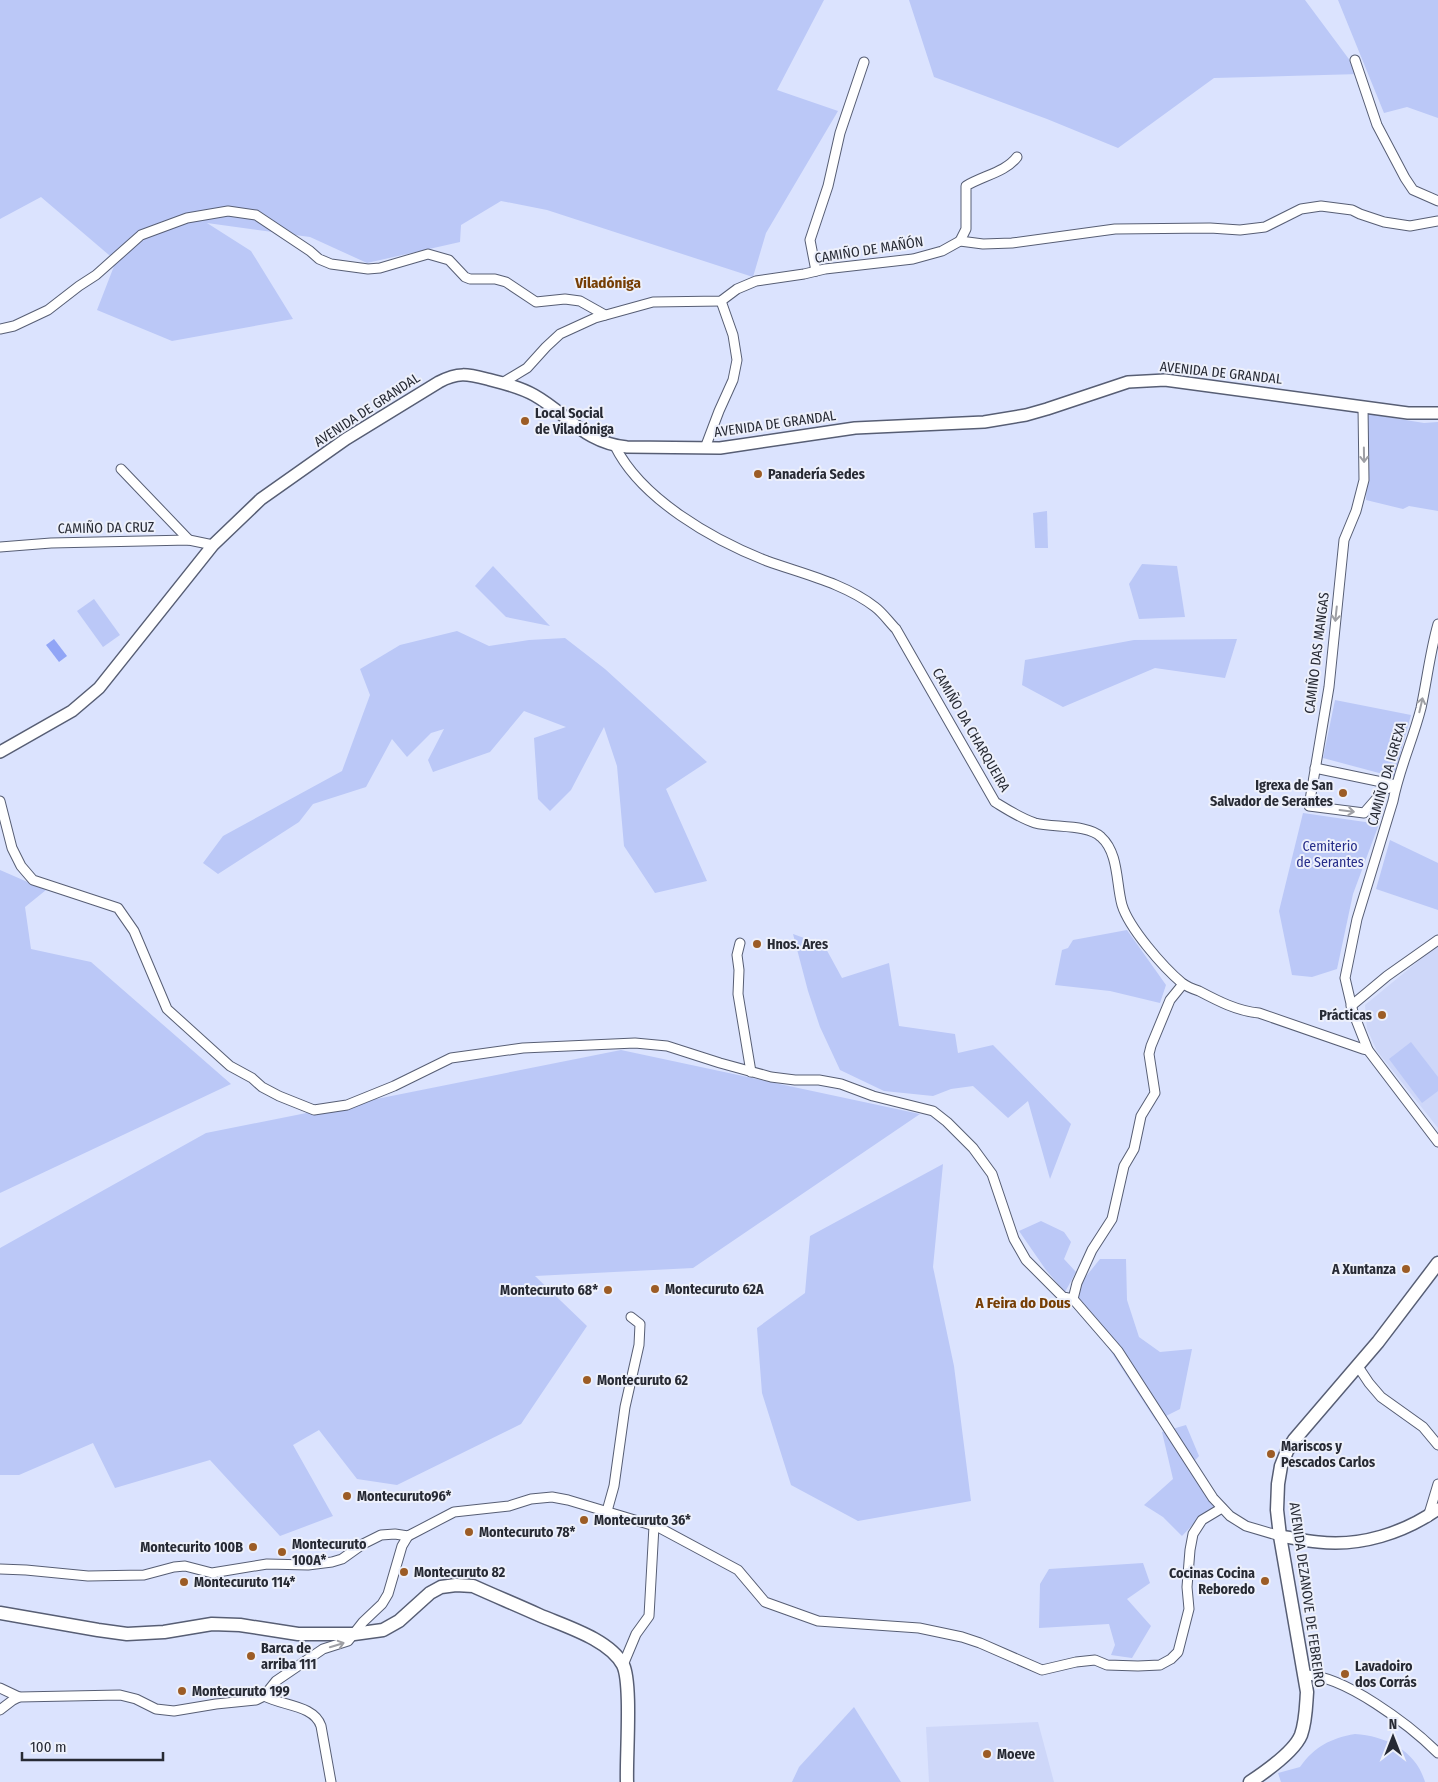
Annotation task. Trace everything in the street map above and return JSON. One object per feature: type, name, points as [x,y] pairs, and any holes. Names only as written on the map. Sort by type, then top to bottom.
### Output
[{"type":"main road","name":"AVENIDA DEZANOVE DE FEBREIRO","points":[[1250,1782],[1293,1747],[1300,1736],[1306,1712],[1307,1692],[1277,1510],[1281,1466],[1294,1440],[1378,1342],[1438,1263]]},
{"type":"main road","points":[[0,1613],[127,1634],[164,1632],[212,1624],[240,1625],[298,1634],[354,1634],[383,1630],[400,1621],[430,1592],[441,1587],[456,1585],[472,1586],[584,1634],[602,1644],[623,1665],[627,1701],[627,1782]]},
{"type":"street","points":[[1355,60],[1377,125],[1405,178],[1413,190],[1438,201]]},
{"type":"street","points":[[816,271],[810,240],[828,186],[840,133],[864,62]]},
{"type":"street","points":[[1017,157],[1011,165],[966,186],[966,229],[960,241],[983,244],[1012,242],[1115,229],[1210,228],[1240,230],[1265,227],[1301,209],[1321,206],[1352,210],[1384,222],[1410,226],[1438,222]]},
{"type":"street","points":[[0,329],[14,326],[48,310],[96,275],[141,235],[187,218],[228,211],[256,215],[319,259],[332,264],[368,269],[380,268],[428,254],[449,260],[465,277],[470,279],[495,279],[506,282],[536,302],[565,299],[580,301],[605,316]]},
{"type":"street","name":"CAMIÑO DE MAÑÓN","points":[[721,301],[737,289],[756,281],[859,264],[914,259],[942,251],[960,241]]},
{"type":"street","points":[[502,383],[527,368],[560,334],[605,316],[653,302],[721,301],[733,335],[737,360],[733,380],[719,411],[706,448]]},
{"type":"street","name":"AVENIDA DE GRANDAL","points":[[0,752],[72,711],[99,688],[213,545],[261,499],[346,440],[439,382],[464,374],[502,383],[532,394],[585,433],[598,441],[615,446],[706,448],[738,446],[854,428],[984,422],[1026,415],[1066,404],[1128,382],[1157,380],[1180,381],[1418,414],[1438,413]]},
{"type":"street","name":"CAMIÑO DAS MANGAS","points":[[1363,407],[1364,480],[1356,511],[1344,540],[1329,687],[1309,806],[1364,813],[1384,790],[1396,785]]},
{"type":"street","name":"CAMIÑO DA CHARQUEIRA","points":[[615,446],[621,459],[650,493],[726,543],[766,560],[846,589],[876,608],[896,630],[995,802],[1015,815],[1036,823],[1084,829],[1101,836],[1109,848],[1115,865],[1121,903],[1127,918],[1138,934],[1183,984],[1231,1007],[1259,1013],[1368,1050]]},
{"type":"street","points":[[121,469],[190,540]]},
{"type":"street","name":"CAMIÑO DA CRUZ","points":[[0,547],[51,543],[190,540],[213,545]]},
{"type":"street","name":"CAMIÑO DA IGREXA","points":[[1438,624],[1420,709],[1396,785],[1358,920],[1345,978],[1351,1006],[1368,1050],[1438,1142]]},
{"type":"street","points":[[1315,768],[1396,785]]},
{"type":"street","points":[[0,801],[12,848],[21,866],[33,880],[118,908],[134,931],[167,1009],[230,1066],[252,1078],[262,1087],[314,1110],[354,1102],[394,1086],[450,1058],[523,1048],[635,1043],[667,1046],[771,1077],[819,1080],[841,1084],[873,1096],[933,1111],[973,1148],[992,1174],[1014,1239],[1026,1260],[1064,1296],[1073,1299],[1118,1351],[1209,1492],[1230,1516],[1246,1526],[1280,1536],[1319,1542],[1345,1542],[1393,1533],[1417,1523],[1438,1509]]},
{"type":"street","points":[[1351,1006],[1387,976],[1438,940]]},
{"type":"street","points":[[740,942],[737,955],[738,994],[751,1072]]},
{"type":"street","points":[[1073,1299],[1077,1283],[1092,1250],[1112,1219],[1124,1166],[1134,1149],[1141,1116],[1155,1093],[1149,1054],[1151,1046],[1170,1000],[1183,984]]},
{"type":"street","points":[[607,1511],[614,1486],[625,1407],[639,1345],[640,1324],[631,1317]]},
{"type":"street","points":[[1357,1365],[1369,1383],[1381,1396],[1423,1427],[1438,1445]]},
{"type":"street","points":[[1428,1516],[1438,1484]]},
{"type":"street","points":[[0,1710],[19,1697],[120,1695],[136,1699],[156,1709],[174,1711],[256,1700],[264,1696],[276,1681],[323,1649],[348,1642],[382,1604],[388,1594],[402,1546],[408,1536],[454,1512],[504,1507],[531,1499],[552,1497],[607,1511],[654,1526],[738,1570],[765,1602],[818,1621],[919,1628],[962,1637],[1042,1670],[1076,1662],[1095,1660],[1107,1665],[1138,1666],[1160,1664],[1171,1659],[1178,1652],[1190,1609],[1187,1587],[1193,1534],[1202,1520],[1222,1508]]},
{"type":"street","points":[[623,1665],[636,1634],[649,1616],[654,1526]]},
{"type":"street","points":[[0,1570],[26,1570],[88,1576],[144,1575],[185,1566],[212,1573],[267,1564],[308,1565],[342,1559],[363,1544],[381,1535],[395,1534],[408,1536]]},
{"type":"street","points":[[1304,1675],[1314,1674],[1335,1681],[1358,1693],[1422,1736],[1438,1753]]},
{"type":"street","points":[[0,1688],[19,1697]]},
{"type":"street","points":[[264,1696],[273,1701],[305,1710],[319,1718],[331,1782]]},
{"type":"shaded area","points":[[1438,945],[1438,1128],[1377,1051],[1367,1029],[1365,1005]]},
{"type":"shaded area","name":"Moeve","points":[[1038,1722],[1054,1782],[929,1782],[926,1727]]},
{"type":"green space","points":[[0,0],[824,0],[777,90],[838,111],[766,233],[753,277],[547,210],[501,201],[461,225],[460,242],[367,263],[310,237],[207,223],[251,251],[293,319],[172,341],[97,310],[116,261],[41,197],[0,219]]},
{"type":"green space","points":[[909,0],[1305,0],[1360,74],[1214,78],[1118,148],[934,77]]},
{"type":"green space","points":[[1338,0],[1438,0],[1438,118],[1407,107],[1384,113]]},
{"type":"green space","points":[[1368,414],[1424,423],[1438,422],[1438,511],[1409,506],[1403,509],[1366,500]]},
{"type":"green space","points":[[1047,511],[1048,548],[1035,548],[1033,513]]},
{"type":"green space","points":[[1142,564],[1177,566],[1185,617],[1139,619],[1129,584]]},
{"type":"green space","points":[[493,566],[550,626],[506,617],[475,586]]},
{"type":"green space","points":[[94,599],[120,635],[103,647],[77,611]]},
{"type":"green space","points":[[457,631],[489,646],[529,640],[565,638],[605,669],[707,762],[666,789],[707,881],[655,893],[624,846],[617,766],[604,727],[571,790],[550,811],[538,799],[534,738],[566,727],[524,711],[490,752],[433,772],[428,760],[444,729],[431,733],[407,757],[392,739],[366,787],[313,804],[299,822],[218,874],[203,863],[223,836],[342,771],[370,695],[360,669],[400,645]]},
{"type":"green space","points":[[1237,639],[1225,678],[1155,668],[1063,707],[1022,685],[1025,660],[1134,640]]},
{"type":"green space","points":[[1335,700],[1411,715],[1394,777],[1323,758]]},
{"type":"green space","name":"Cemiterio de Serantes","points":[[1303,813],[1379,824],[1353,894],[1337,969],[1312,977],[1292,975],[1279,911]]},
{"type":"green space","points":[[1390,840],[1438,863],[1438,910],[1376,889]]},
{"type":"green space","points":[[0,870],[46,890],[25,907],[31,949],[91,962],[231,1084],[0,1193]]},
{"type":"green space","points":[[1127,930],[1166,985],[1160,1003],[1110,991],[1055,985],[1062,950],[1068,948],[1073,940]]},
{"type":"green space","points":[[793,934],[824,945],[842,978],[889,963],[899,1026],[955,1034],[958,1053],[993,1045],[1071,1124],[1050,1179],[1028,1101],[1008,1118],[973,1086],[951,1089],[933,1096],[884,1091],[840,1070],[820,1027]]},
{"type":"green space","points":[[1411,1042],[1438,1077],[1438,1091],[1422,1103],[1389,1059]]},
{"type":"green space","points":[[621,1050],[920,1114],[693,1268],[535,1276],[587,1326],[521,1424],[397,1485],[357,1479],[319,1430],[293,1445],[333,1516],[280,1536],[210,1460],[115,1488],[93,1443],[19,1475],[0,1475],[0,1248],[206,1133]]},
{"type":"green space","points":[[943,1164],[933,1267],[954,1366],[971,1501],[858,1521],[791,1485],[762,1393],[757,1328],[805,1293],[810,1236]]},
{"type":"green space","points":[[1041,1221],[1064,1232],[1071,1242],[1064,1259],[1076,1272],[1065,1292],[1046,1270],[1019,1231]]},
{"type":"green space","points":[[1100,1259],[1126,1259],[1127,1300],[1139,1337],[1160,1352],[1192,1349],[1180,1409],[1156,1421],[1106,1344],[1067,1300]]},
{"type":"green space","points":[[1186,1425],[1199,1456],[1189,1467],[1214,1507],[1202,1515],[1182,1536],[1163,1517],[1144,1505],[1173,1479],[1162,1432]]},
{"type":"green space","points":[[1143,1563],[1150,1583],[1127,1599],[1151,1626],[1132,1658],[1111,1655],[1115,1645],[1109,1624],[1039,1628],[1040,1584],[1049,1569]]},
{"type":"green space","points":[[854,1707],[901,1782],[792,1782],[799,1767]]},
{"type":"green space","points":[[1355,1734],[1366,1735],[1388,1742],[1407,1753],[1421,1771],[1425,1782],[1281,1782],[1278,1773],[1300,1767],[1311,1754],[1331,1741]]},
{"type":"water","points":[[54,639],[67,656],[59,662],[46,645]]},
{"type":"place","name":"Local Social de Viladóniga","points":[[525,421]]},
{"type":"place","name":"Panadería Sedes","points":[[758,474]]},
{"type":"place","name":"Igrexa de San Salvador de Serantes","points":[[1343,793]]},
{"type":"place","name":"Hnos. Ares","points":[[757,944]]},
{"type":"place","name":"Prácticas","points":[[1382,1015]]},
{"type":"place","name":"A Xuntanza","points":[[1406,1269]]},
{"type":"place","name":"Montecuruto 62A","points":[[655,1289]]},
{"type":"place","name":"Montecuruto 68*","points":[[608,1290]]},
{"type":"place","name":"Montecuruto 62","points":[[587,1380]]},
{"type":"place","name":"Mariscos y Pescados Carlos","points":[[1271,1454]]},
{"type":"place","name":"Montecuruto96*","points":[[347,1496]]},
{"type":"place","name":"Montecuruto 36*","points":[[584,1520]]},
{"type":"place","name":"Montecuruto 78*","points":[[469,1532]]},
{"type":"place","name":"Montecurito 100B","points":[[253,1547]]},
{"type":"place","name":"Montecuruto 100A*","points":[[282,1552]]},
{"type":"place","name":"Montecuruto 82","points":[[404,1572]]},
{"type":"place","name":"Cocinas Cocina Reboredo","points":[[1265,1581]]},
{"type":"place","name":"Montecuruto 114*","points":[[184,1582]]},
{"type":"place","name":"Barca de arriba 111","points":[[251,1656]]},
{"type":"place","name":"Lavadoiro dos Corrás","points":[[1345,1674]]},
{"type":"place","name":"Montecuruto 199","points":[[182,1691]]},
{"type":"place","name":"Moeve","points":[[987,1754]]},
{"type":"district","name":"Viladóniga","points":[[608,283]]},
{"type":"district","name":"A Feira do Dous","points":[[1023,1303]]}]
